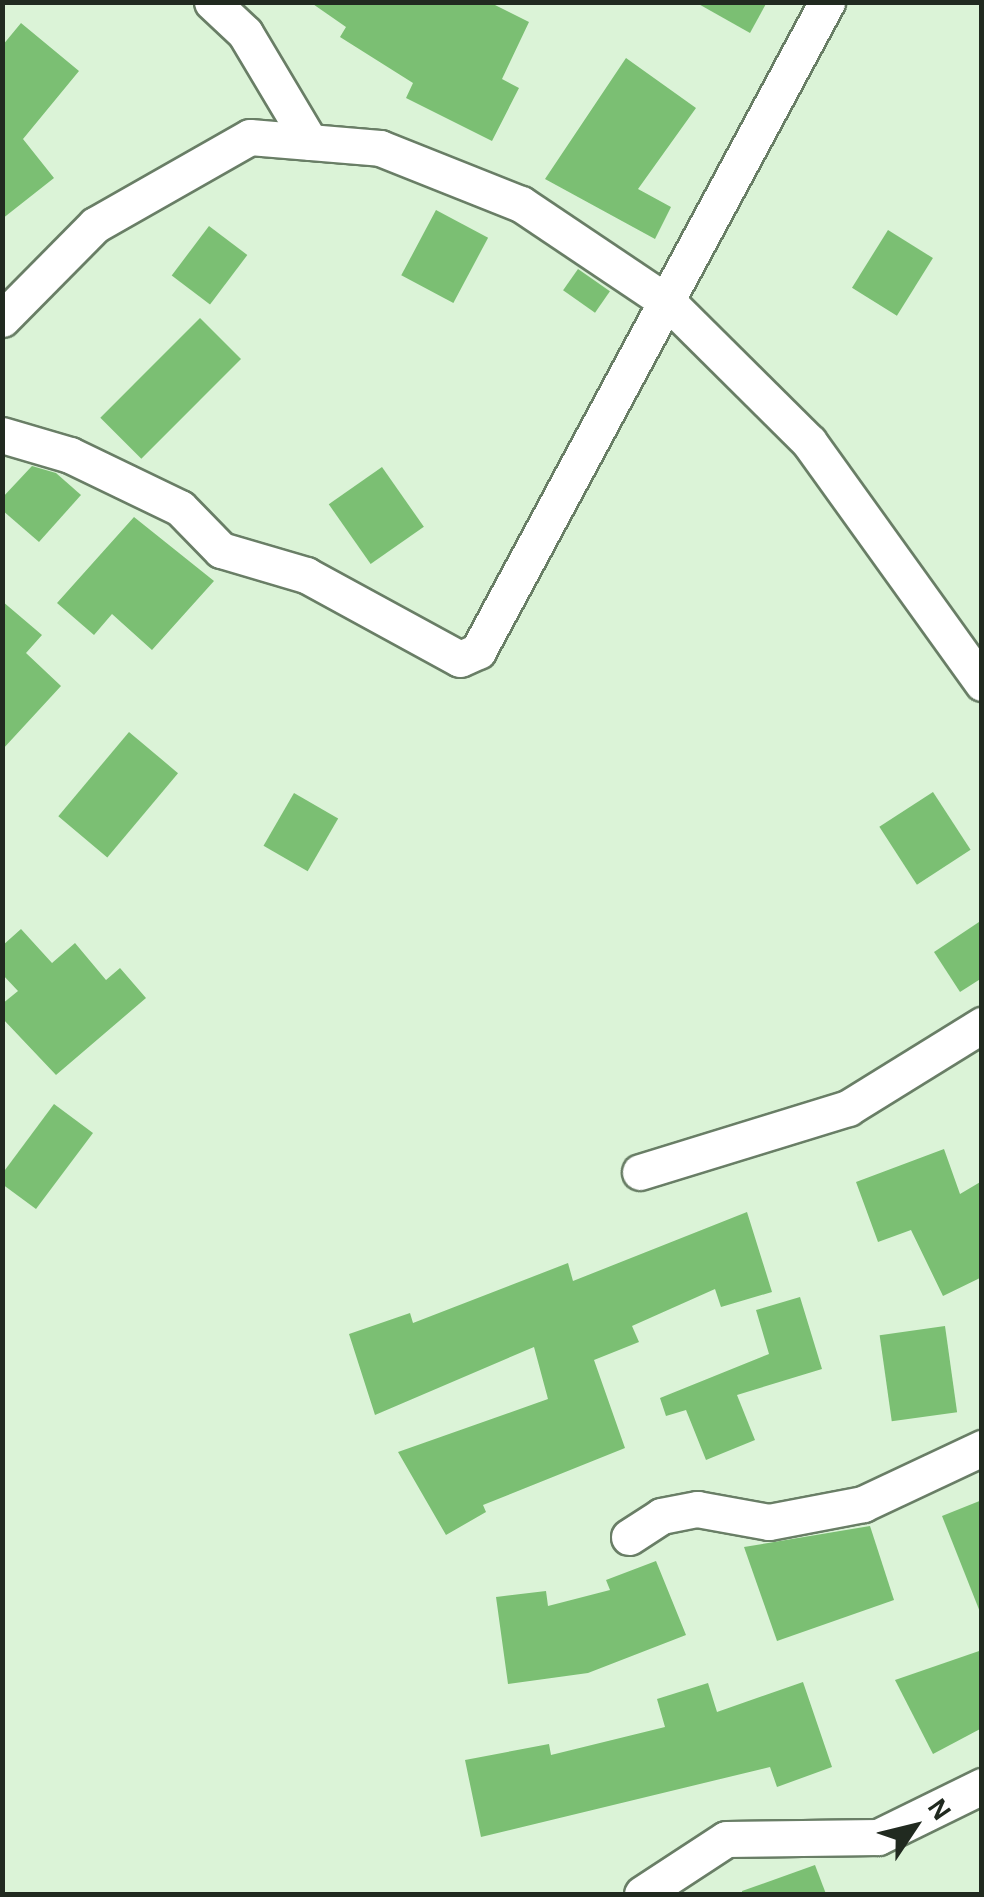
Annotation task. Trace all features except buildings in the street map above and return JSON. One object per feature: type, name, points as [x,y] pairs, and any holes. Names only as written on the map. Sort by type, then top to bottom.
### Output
[{"type":"street","points":[[212,2],[246,33],[310,142]]},
{"type":"street","points":[[2,436],[70,455],[180,508],[221,550],[306,575],[460,659],[492,632],[670,304],[827,2]]},
{"type":"street","points":[[2,320],[94,224],[250,137],[380,148],[521,204],[670,304],[809,442],[982,683]]},
{"type":"street","points":[[640,1172],[848,1108],[982,1025]]},
{"type":"street","points":[[629,1538],[661,1516],[698,1509],[769,1522],[864,1504],[982,1448]]},
{"type":"street","points":[[642,1894],[726,1838],[878,1837],[982,1786]]}]
